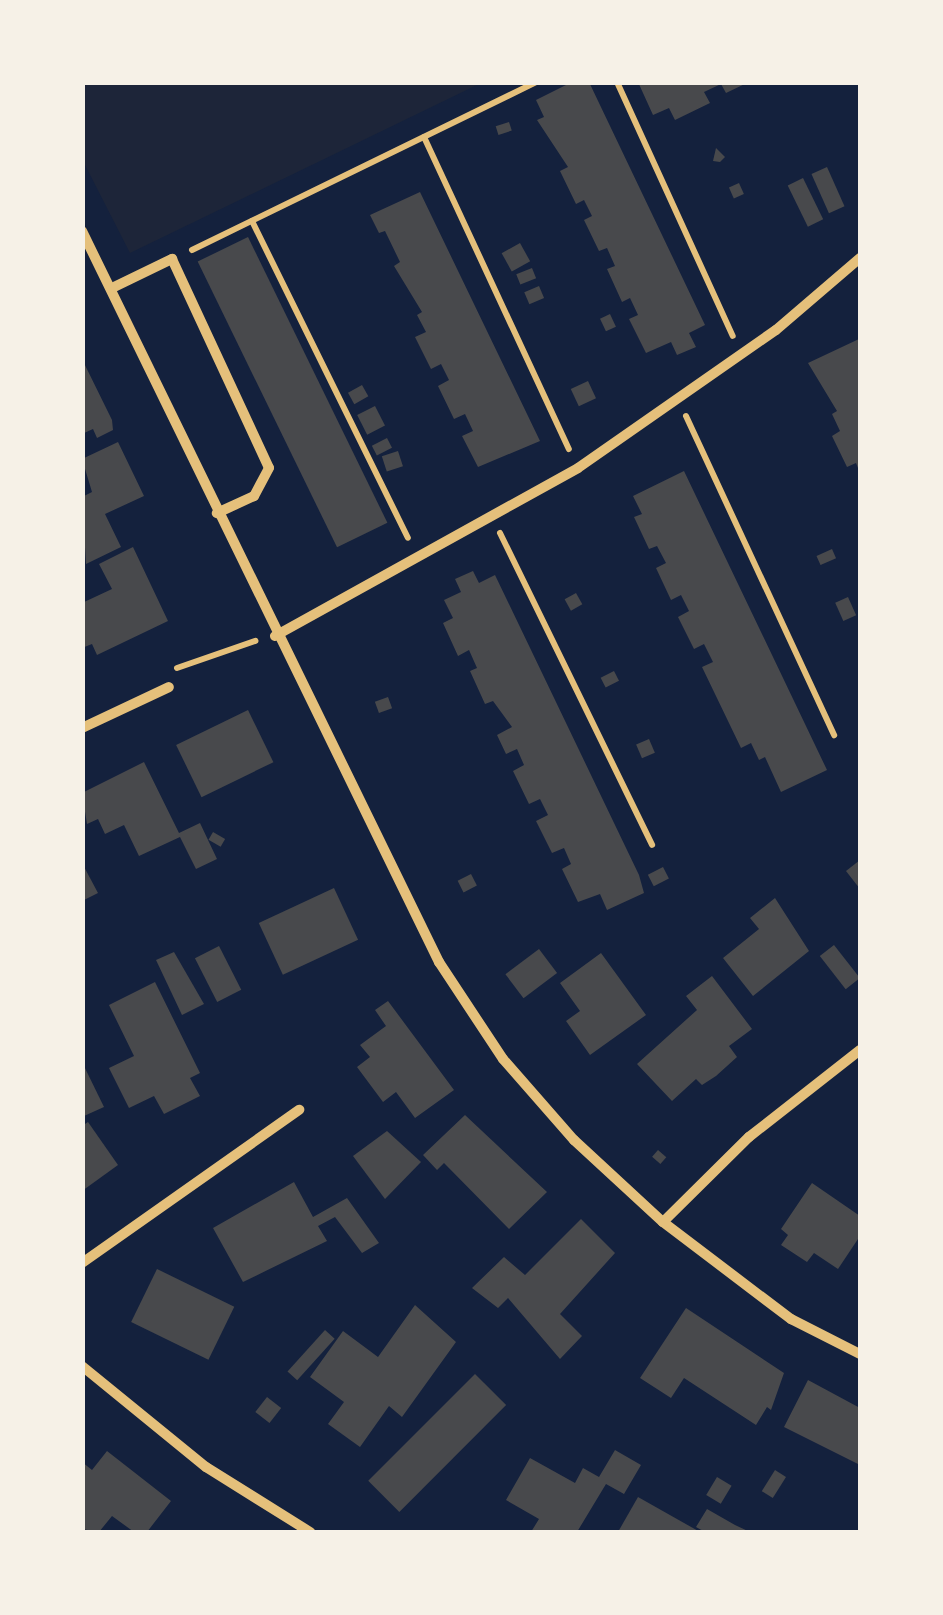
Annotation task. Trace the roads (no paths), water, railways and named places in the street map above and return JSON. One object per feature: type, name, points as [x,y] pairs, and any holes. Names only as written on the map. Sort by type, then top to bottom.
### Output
[{"type":"street","points":[[82,231],[438,962],[503,1059],[574,1140],[664,1222],[791,1318],[860,1354]]},
{"type":"street","points":[[276,636],[493,519],[680,402],[860,258]]},
{"type":"street","points":[[112,288],[172,260],[269,468],[254,496],[218,513]]},
{"type":"street","points":[[82,728],[169,687]]},
{"type":"street","points":[[664,1222],[748,1137],[860,1050]]},
{"type":"street","points":[[82,1263],[299,1110]]},
{"type":"street","points":[[82,1366],[206,1467],[310,1532]]}]
